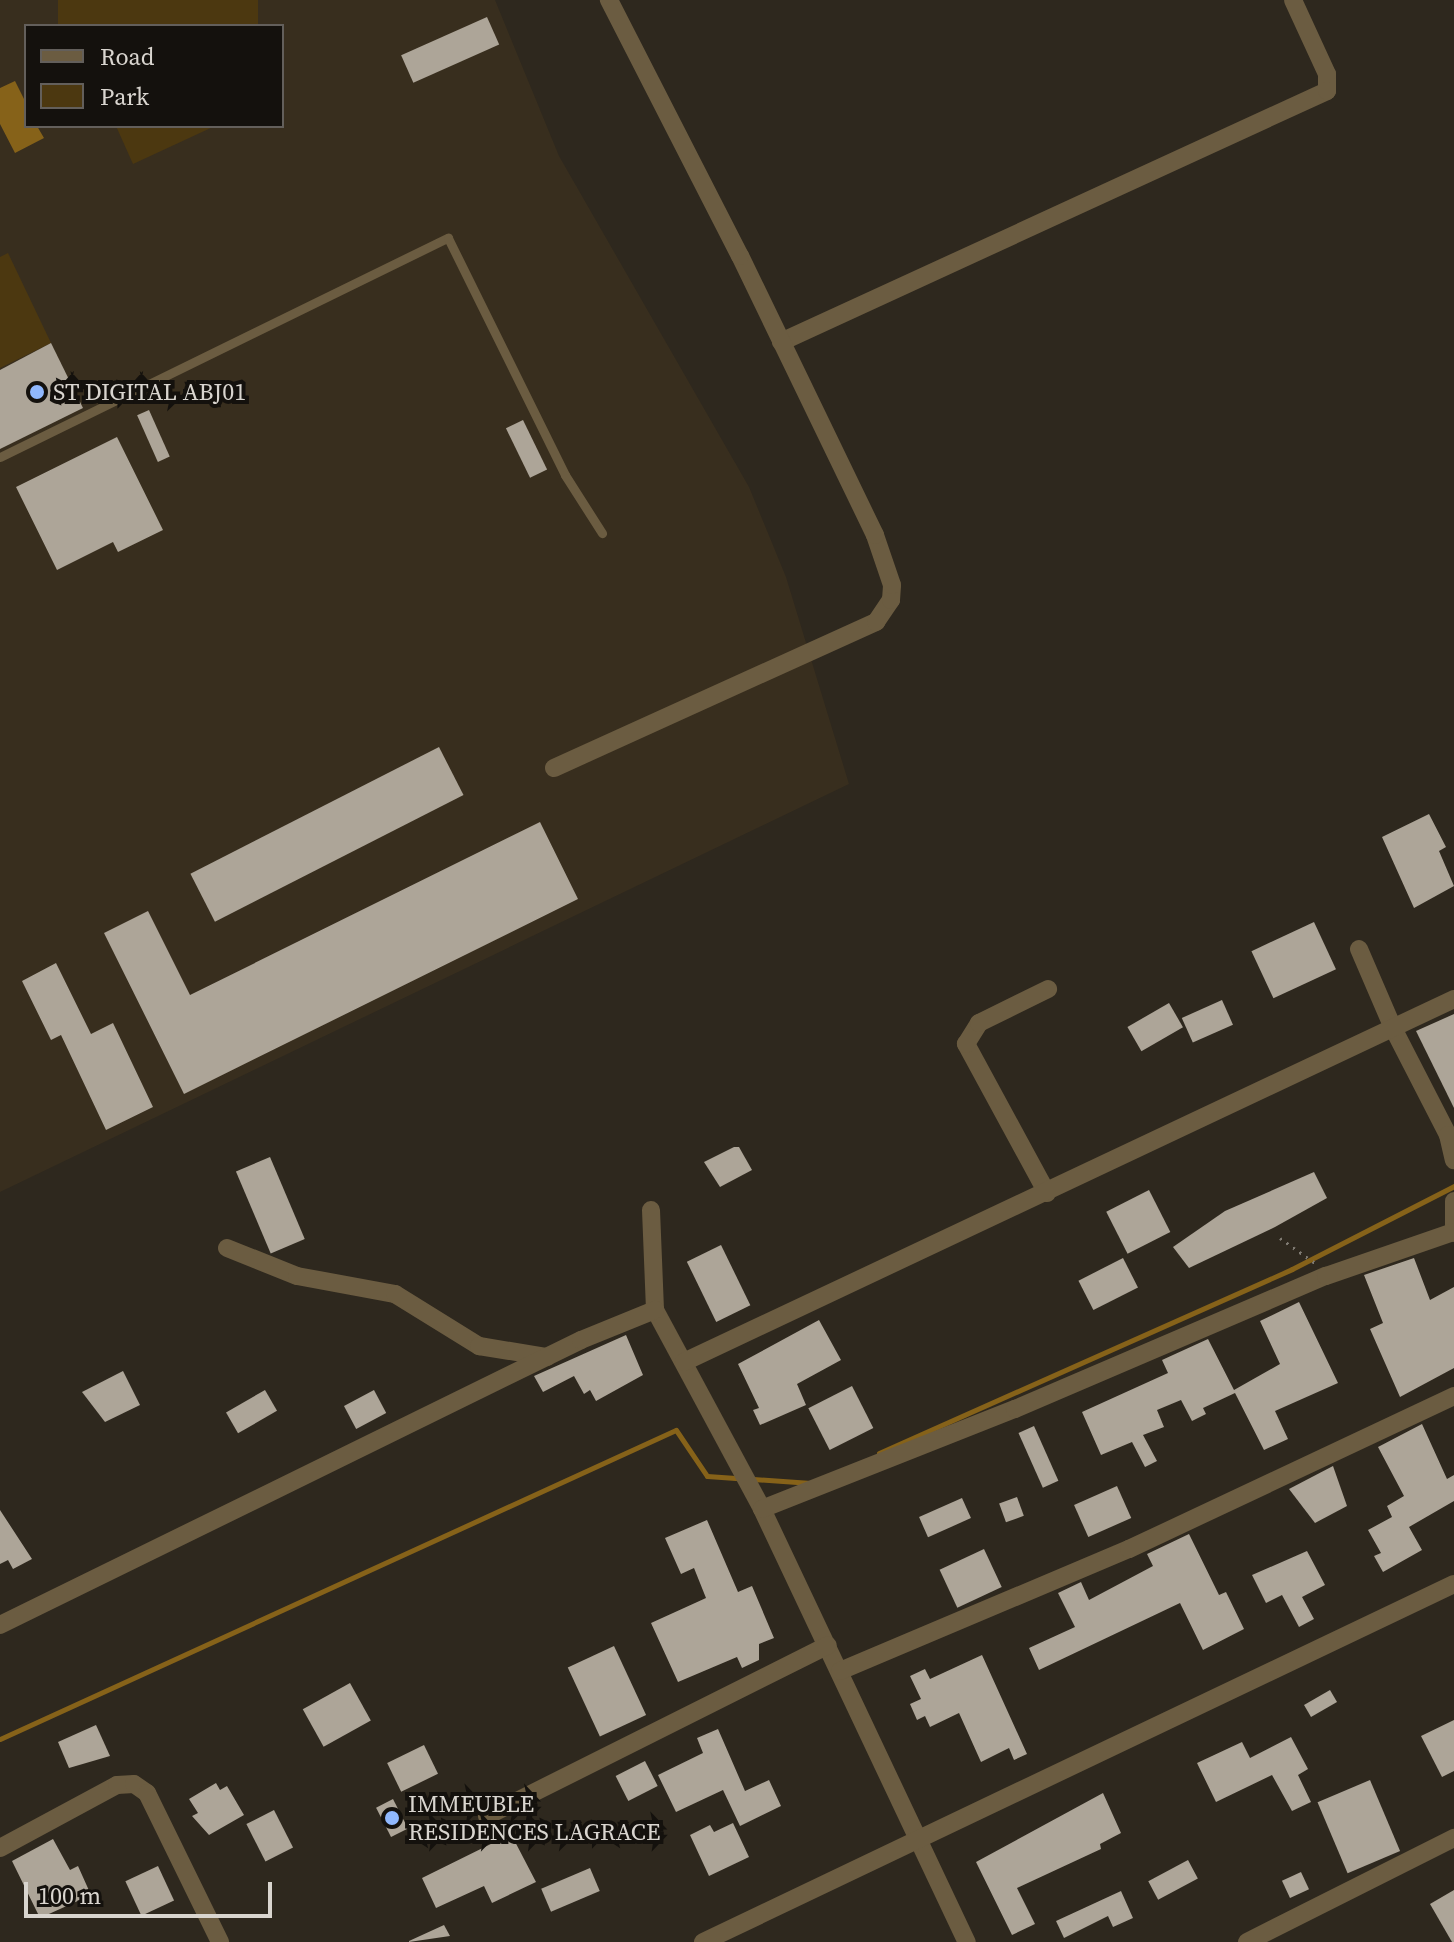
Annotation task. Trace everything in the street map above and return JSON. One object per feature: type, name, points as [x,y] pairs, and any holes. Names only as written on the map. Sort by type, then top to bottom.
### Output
[{"type":"street","points":[[554,768],[876,622],[891,600],[892,585],[875,535],[609,0]]},
{"type":"street","points":[[781,342],[1327,91],[1327,74],[1293,0]]},
{"type":"street","points":[[1359,949],[1393,1028],[1448,1135],[1454,1160]]},
{"type":"street","points":[[1047,1193],[966,1044],[979,1023],[1048,989]]},
{"type":"street","points":[[684,1362],[1454,999]]},
{"type":"street","points":[[762,1509],[1015,1409],[1326,1276],[1454,1232],[1454,1201]]},
{"type":"street","points":[[651,1210],[655,1310],[762,1509],[967,1942]]},
{"type":"street","points":[[227,1248],[297,1276],[395,1294],[479,1346],[547,1357]]},
{"type":"street","points":[[0,1625],[547,1357],[655,1310]]},
{"type":"street","points":[[840,1671],[1129,1549],[1454,1396]]},
{"type":"street","points":[[703,1942],[1454,1584]]},
{"type":"street","points":[[487,1816],[828,1645]]},
{"type":"street","points":[[0,1848],[117,1785],[134,1784],[147,1793],[220,1942]]},
{"type":"street","points":[[1247,1942],[1454,1838]]},
{"type":"lane","points":[[0,457],[448,238],[565,475],[602,533]]},
{"type":"path","points":[[1280,1238],[1309,1256],[1326,1276]]},
{"type":"shaded area","points":[[0,0],[495,0],[559,156],[749,487],[786,577],[849,784],[0,1192]]},
{"type":"shaded area","points":[[15,81],[24,99],[24,128],[38,128],[44,138],[15,153],[0,124],[0,88]]},
{"type":"green space","points":[[58,0],[258,0],[258,24],[58,24]]},
{"type":"green space","points":[[117,128],[211,128],[133,164]]},
{"type":"green space","points":[[8,253],[51,343],[0,368],[0,257]]},
{"type":"building","points":[[487,17],[499,44],[413,83],[401,55]]},
{"type":"building","name":"ST DIGITAL ABJ01","points":[[51,343],[83,408],[0,449],[0,370]]},
{"type":"building","points":[[149,410],[170,457],[158,462],[137,415]]},
{"type":"building","points":[[523,420],[547,469],[530,478],[506,428]]},
{"type":"building","points":[[117,437],[163,530],[118,552],[113,542],[57,570],[16,487]]},
{"type":"building","points":[[439,747],[464,795],[215,922],[190,874]]},
{"type":"building","points":[[1429,814],[1446,847],[1439,851],[1454,886],[1414,908],[1382,837]]},
{"type":"building","points":[[540,822],[578,899],[184,1094],[104,933],[148,911],[190,995]]},
{"type":"building","points":[[1314,922],[1336,969],[1273,998],[1251,951]]},
{"type":"building","points":[[56,963],[91,1034],[113,1023],[153,1107],[106,1130],[61,1035],[51,1040],[22,981]]},
{"type":"building","points":[[1222,1000],[1233,1025],[1193,1043],[1182,1018]]},
{"type":"building","points":[[1169,1003],[1183,1027],[1141,1051],[1127,1027]]},
{"type":"building","points":[[1454,1014],[1454,1108],[1416,1031]]},
{"type":"building","points":[[739,1147],[752,1170],[720,1187],[704,1162]]},
{"type":"building","points":[[270,1157],[305,1239],[271,1253],[236,1171]]},
{"type":"building","points":[[1314,1172],[1327,1198],[1275,1227],[1189,1268],[1173,1247],[1225,1211]]},
{"type":"building","points":[[1149,1190],[1170,1232],[1128,1254],[1106,1212]]},
{"type":"building","points":[[721,1245],[750,1305],[716,1322],[687,1262]]},
{"type":"building","points":[[1123,1258],[1138,1287],[1093,1310],[1078,1281]]},
{"type":"building","points":[[1414,1258],[1430,1300],[1454,1287],[1454,1368],[1400,1397],[1370,1329],[1383,1323],[1364,1275]]},
{"type":"building","points":[[1299,1302],[1338,1383],[1275,1411],[1288,1439],[1264,1450],[1235,1393],[1203,1408],[1206,1414],[1192,1421],[1181,1400],[1157,1410],[1164,1427],[1143,1435],[1157,1461],[1145,1467],[1132,1442],[1101,1455],[1082,1412],[1168,1373],[1162,1360],[1208,1339],[1234,1390],[1280,1364],[1260,1321]]},
{"type":"building","points":[[819,1320],[841,1360],[797,1384],[806,1405],[760,1425],[753,1410],[759,1408],[738,1364]]},
{"type":"building","points":[[626,1335],[643,1375],[596,1401],[590,1390],[584,1394],[574,1376],[543,1392],[534,1376]]},
{"type":"building","points":[[123,1371],[140,1405],[105,1422],[82,1392]]},
{"type":"building","points":[[852,1386],[873,1428],[830,1450],[808,1408]]},
{"type":"building","points":[[265,1390],[277,1411],[238,1433],[226,1412]]},
{"type":"building","points":[[374,1390],[386,1413],[356,1429],[344,1406]]},
{"type":"building","points":[[1422,1424],[1447,1479],[1454,1475],[1454,1501],[1409,1527],[1422,1550],[1383,1572],[1374,1556],[1381,1553],[1368,1530],[1392,1517],[1387,1506],[1404,1496],[1378,1447]]},
{"type":"building","points":[[1034,1426],[1058,1481],[1043,1488],[1018,1433]]},
{"type":"building","points":[[1333,1466],[1347,1506],[1315,1523],[1289,1489]]},
{"type":"building","points":[[1117,1486],[1131,1518],[1088,1537],[1074,1505]]},
{"type":"building","points":[[1017,1497],[1024,1516],[1006,1522],[999,1503]]},
{"type":"building","points":[[962,1498],[971,1518],[928,1537],[919,1517]]},
{"type":"building","points":[[0,1510],[32,1559],[13,1569],[8,1560],[0,1564]]},
{"type":"building","points":[[707,1520],[738,1592],[752,1586],[774,1638],[759,1644],[759,1660],[742,1668],[737,1657],[678,1682],[651,1623],[706,1598],[694,1568],[681,1574],[665,1538]]},
{"type":"building","points":[[1189,1534],[1219,1595],[1226,1592],[1244,1629],[1203,1650],[1180,1603],[1039,1670],[1029,1648],[1075,1627],[1058,1593],[1081,1582],[1089,1600],[1153,1566],[1147,1554]]},
{"type":"building","points":[[984,1549],[1002,1587],[957,1608],[940,1570]]},
{"type":"building","points":[[1307,1551],[1325,1585],[1302,1597],[1314,1619],[1299,1627],[1282,1595],[1266,1603],[1252,1575]]},
{"type":"building","points":[[614,1646],[646,1715],[600,1736],[568,1668]]},
{"type":"building","points":[[982,1655],[1027,1754],[1014,1760],[1009,1748],[981,1762],[959,1713],[930,1727],[925,1716],[917,1720],[910,1704],[921,1699],[910,1676],[925,1669],[930,1679]]},
{"type":"building","points":[[350,1683],[371,1721],[324,1747],[303,1709]]},
{"type":"building","points":[[1330,1690],[1337,1702],[1311,1717],[1304,1705]]},
{"type":"building","points":[[1454,1720],[1454,1771],[1442,1777],[1421,1736]]},
{"type":"building","points":[[96,1725],[110,1756],[69,1768],[58,1742]]},
{"type":"building","points":[[718,1729],[745,1791],[769,1780],[781,1806],[740,1826],[723,1790],[676,1812],[658,1775],[703,1753],[697,1738]]},
{"type":"building","points":[[1291,1737],[1308,1769],[1298,1775],[1311,1802],[1292,1811],[1272,1775],[1216,1802],[1197,1763],[1242,1742],[1250,1758]]},
{"type":"building","points":[[424,1745],[438,1774],[401,1792],[387,1763]]},
{"type":"building","points":[[645,1761],[658,1786],[628,1801],[616,1776]]},
{"type":"building","points":[[1370,1780],[1400,1851],[1348,1873],[1318,1802]]},
{"type":"building","points":[[216,1783],[220,1790],[227,1786],[244,1815],[209,1835],[192,1816],[198,1813],[189,1799]]},
{"type":"building","points":[[1103,1793],[1121,1833],[1100,1844],[1101,1849],[1017,1888],[1035,1924],[1012,1935],[976,1862]]},
{"type":"building","name":"IMMEUBLE RESIDENCES LAGRACE","points":[[393,1799],[408,1828],[391,1837],[376,1808]]},
{"type":"building","points":[[274,1810],[293,1847],[265,1861],[246,1824]]},
{"type":"building","points":[[733,1823],[749,1857],[709,1876],[690,1835],[710,1825],[714,1832]]},
{"type":"building","points":[[511,1834],[536,1882],[492,1903],[484,1886],[436,1908],[422,1878]]},
{"type":"building","points":[[53,1839],[70,1870],[78,1866],[91,1895],[40,1918],[12,1861]]},
{"type":"building","points":[[1188,1860],[1198,1879],[1158,1900],[1148,1881]]},
{"type":"building","points":[[158,1866],[174,1900],[141,1916],[125,1881]]},
{"type":"building","points":[[590,1868],[600,1891],[551,1912],[541,1889]]},
{"type":"building","points":[[1301,1872],[1309,1889],[1290,1898],[1282,1881]]},
{"type":"building","points":[[1454,1890],[1454,1942],[1452,1942],[1430,1904]]},
{"type":"building","points":[[1121,1891],[1133,1918],[1113,1927],[1108,1916],[1064,1938],[1056,1921]]},
{"type":"building","points":[[444,1925],[450,1936],[409,1942],[409,1941]]},
{"type":"waterway","points":[[879,1453],[1292,1269],[1454,1186]]},
{"type":"waterway","points":[[0,1739],[676,1430],[707,1476],[739,1478]]},
{"type":"waterway","points":[[753,1479],[811,1483]]},
{"type":"place","name":"ST DIGITAL ABJ01","points":[[37,392]]},
{"type":"place","name":"IMMEUBLE RESIDENCES LAGRACE","points":[[392,1818]]}]
